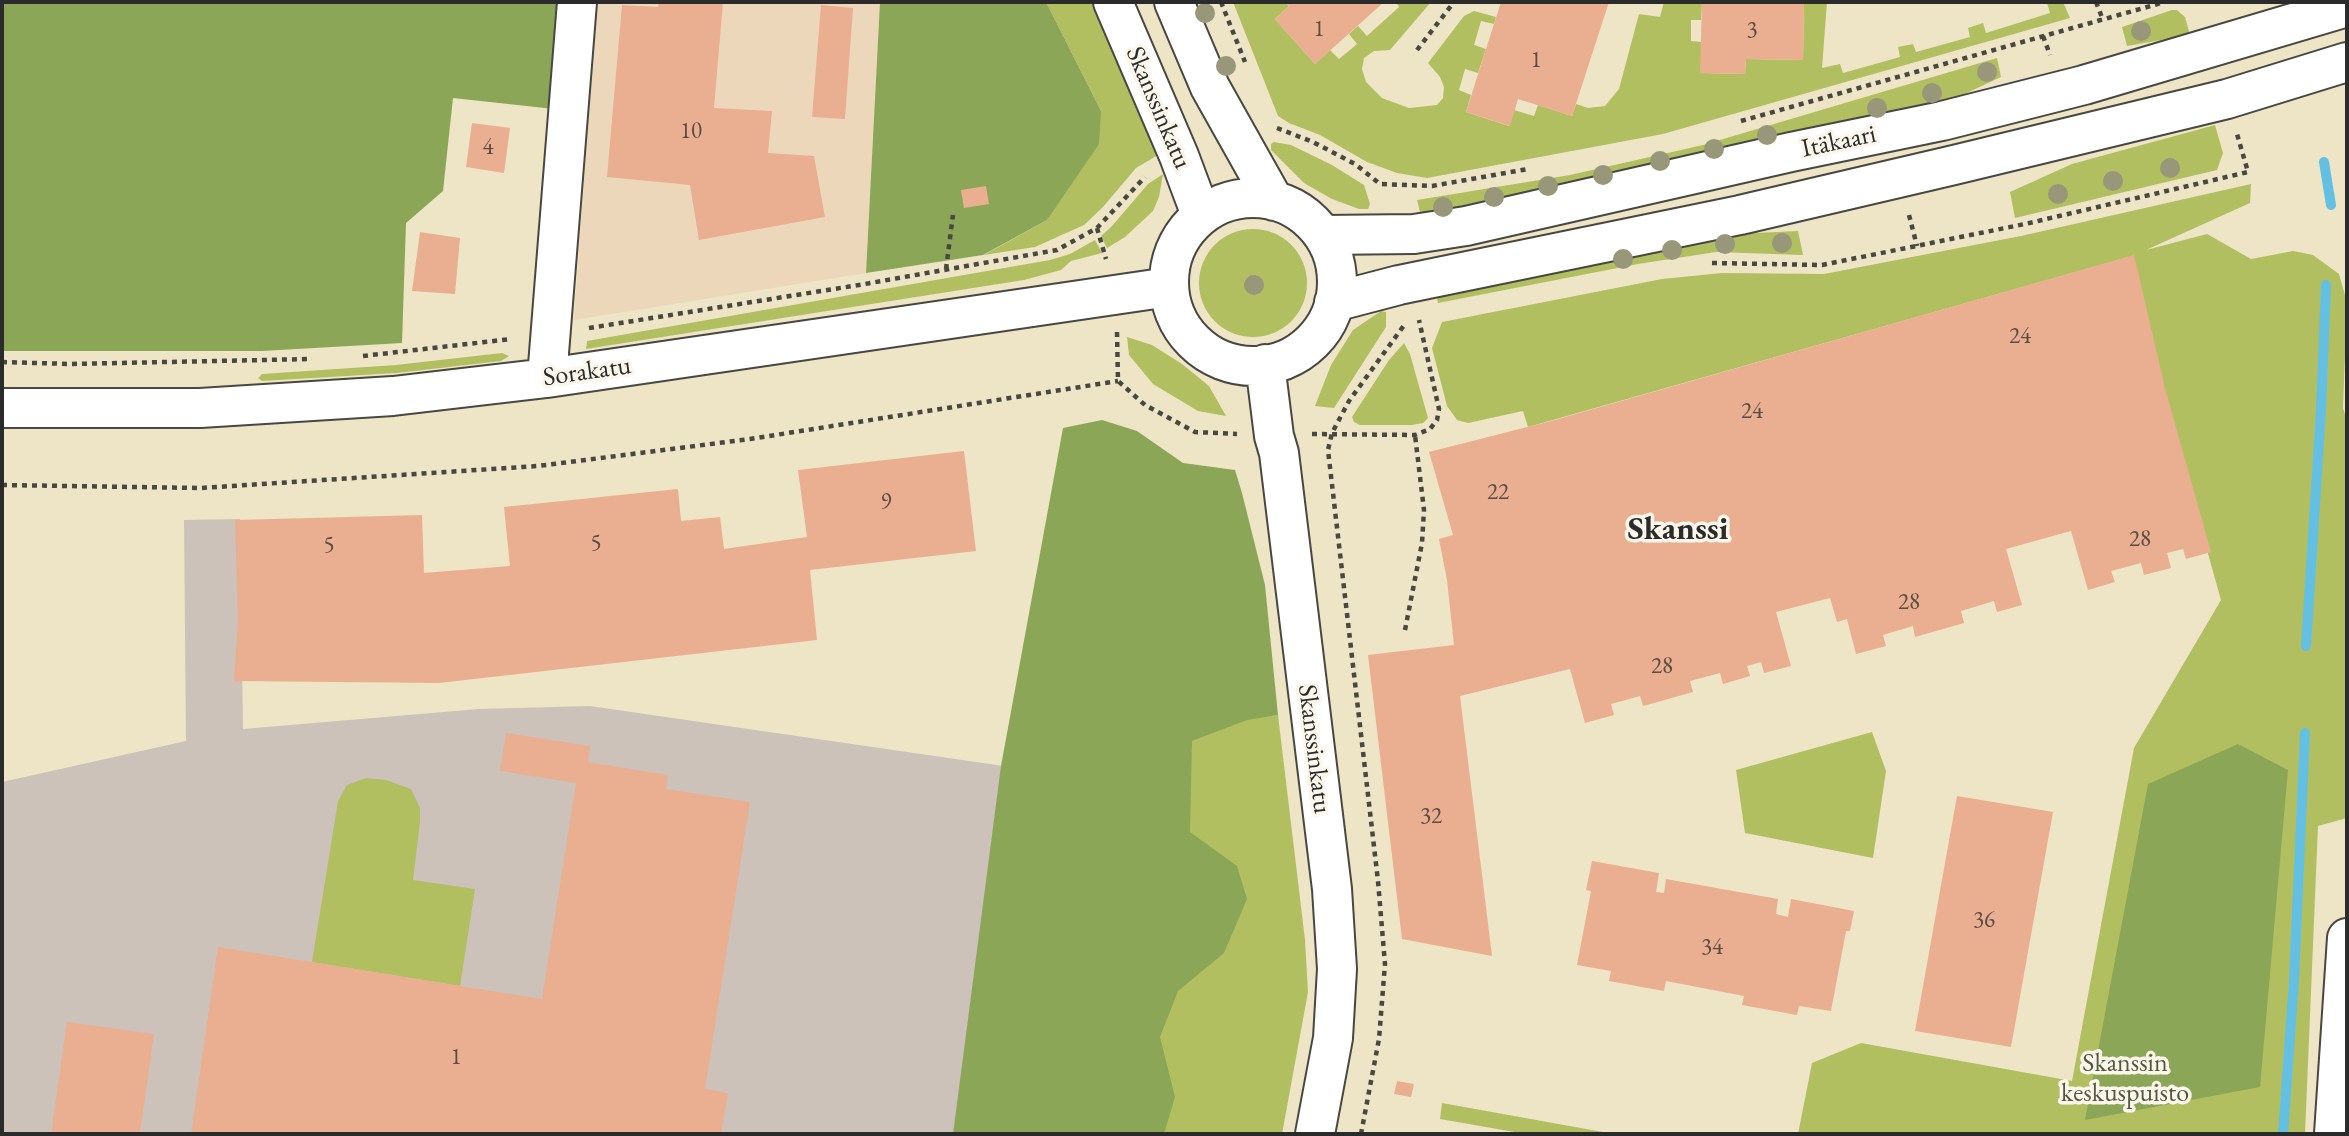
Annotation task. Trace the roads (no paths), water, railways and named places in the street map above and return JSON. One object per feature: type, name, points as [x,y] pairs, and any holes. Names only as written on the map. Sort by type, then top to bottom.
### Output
[{"type":"street","points":[[547,378],[577,2]]},
{"type":"street","name":"Skanssinkatu","points":[[1113,2],[1179,156],[1201,215]]},
{"type":"street","points":[[1174,2],[1210,87],[1274,201]]},
{"type":"street","name":"Itäkaari","points":[[1323,235],[1414,234],[1466,226],[1791,152],[1942,121],[2084,85],[2290,13],[2347,7]]},
{"type":"street","points":[[2290,13],[2347,62]]},
{"type":"street","name":"Itäkaari","points":[[1334,302],[1399,285],[1740,215],[1891,180],[2227,99],[2347,62]]},
{"type":"street","points":[[1255,198],[1274,201],[1301,213],[1323,235],[1331,250],[1335,267],[1334,302],[1322,328],[1304,348],[1287,358],[1251,366],[1217,358],[1188,336],[1172,305],[1170,267],[1176,247],[1186,230],[1201,215],[1217,205],[1236,200],[1255,198]]},
{"type":"street","name":"Sorakatu","points":[[2,408],[200,408],[393,397],[547,378],[1169,287]]},
{"type":"street","name":"Skanssinkatu","points":[[1265,365],[1279,453],[1334,915],[1337,969],[1334,1038],[1315,1134]]},
{"type":"street","points":[[2334,1134],[2347,938]]},
{"type":"waterway","points":[[2324,162],[2331,205]]},
{"type":"waterway","points":[[2306,646],[2326,285]]},
{"type":"waterway","points":[[2283,1134],[2294,980],[2305,733]]},
{"type":"district","name":"Skanssi","points":[[1678,530]]},
{"type":"park label","name":"Skanssin keskuspuisto","points":[[2125,1079]]}]
